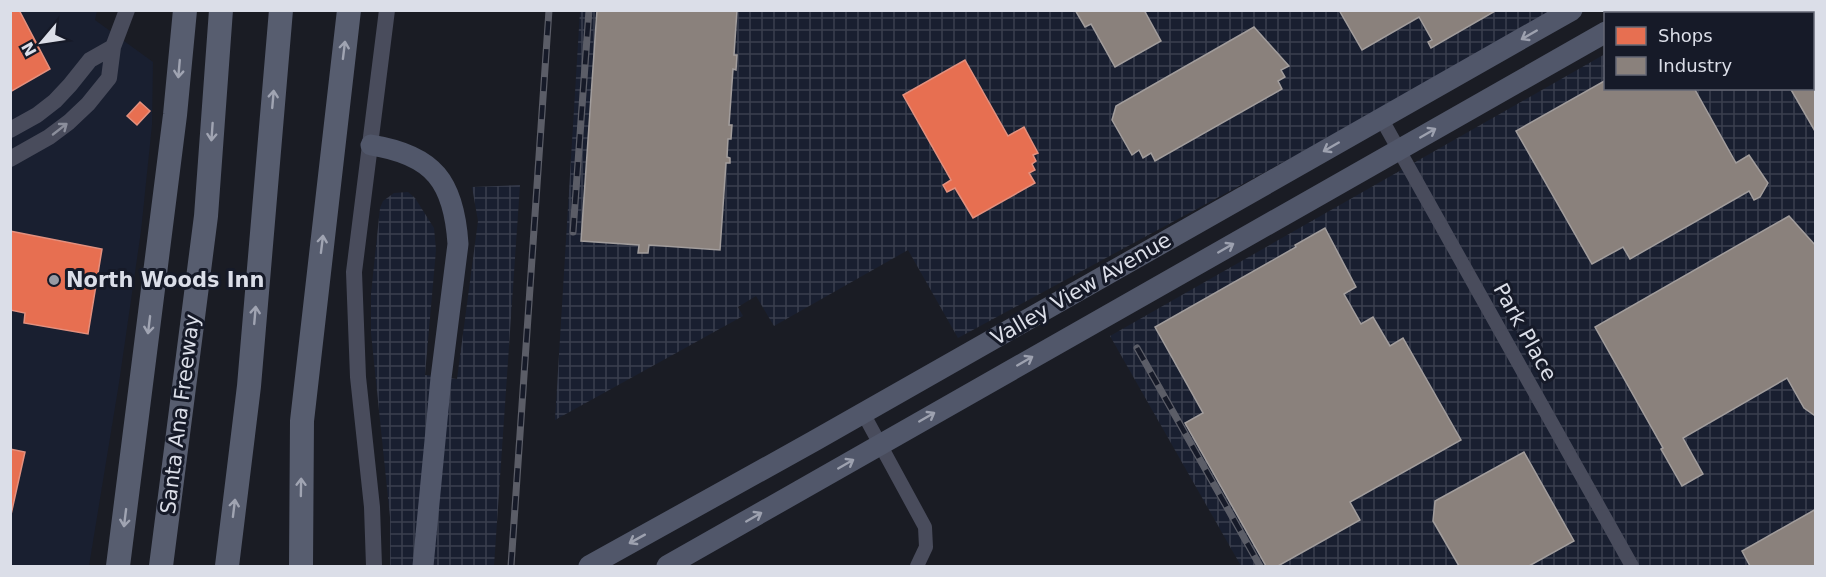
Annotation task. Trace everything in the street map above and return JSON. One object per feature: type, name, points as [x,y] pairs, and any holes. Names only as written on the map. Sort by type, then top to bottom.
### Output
[{"type":"highway","points":[[118,567],[175,115],[184,10]]},
{"type":"highway","name":"Santa Ana Freeway","points":[[161,567],[206,216],[220,10]]},
{"type":"highway","points":[[227,567],[249,387],[281,10]]},
{"type":"highway","points":[[301,567],[302,421],[349,10]]},
{"type":"main road","name":"Valley View Avenue","points":[[589,567],[1572,10]]},
{"type":"main road","name":"Valley View Avenue","points":[[667,567],[1604,33]]},
{"type":"main road","points":[[371,145],[405,152],[422,162],[438,176],[451,198],[456,223],[458,244],[441,378],[423,567]]},
{"type":"street","points":[[10,159],[50,137],[88,104],[109,78],[113,47],[127,10]]},
{"type":"street","points":[[374,567],[372,507],[358,377],[354,272],[387,10]]},
{"type":"street","points":[[10,130],[37,115],[55,101],[90,60],[113,47]]},
{"type":"street","name":"Park Place","points":[[1382,118],[1632,567]]},
{"type":"street","points":[[863,413],[925,527],[926,547],[917,567]]},
{"type":"shaded area","points":[[1682,10],[1815,11],[1815,566],[1241,566],[1110,336],[1604,55],[1604,90],[1814,90],[1814,12],[1678,12]]},
{"type":"shaded area","points":[[10,11],[97,11],[95,20],[153,62],[152,125],[141,231],[89,566],[11,566]]},
{"type":"shaded area","points":[[580,11],[1550,11],[1302,152],[958,338],[908,250],[774,326],[756,296],[738,307],[743,316],[555,420]]},
{"type":"shaded area","points":[[520,185],[494,566],[390,566],[390,517],[371,333],[371,294],[380,208],[383,201],[394,193],[408,192],[415,198],[434,228],[436,250],[425,375],[457,379],[478,221],[472,187]]},
{"type":"building: Shops","points":[[10,10],[19,10],[50,69],[10,92]]},
{"type":"building: Shops","points":[[965,60],[1008,136],[1024,127],[1038,153],[1033,155],[1036,161],[1032,164],[1035,170],[1029,173],[1035,183],[973,218],[955,188],[947,192],[943,185],[951,180],[903,95]]},
{"type":"building: Shops","points":[[140,102],[150,111],[137,125],[127,116]]},
{"type":"building: Shops","name":"North Woods Inn","points":[[10,231],[102,249],[88,334],[24,323],[25,313],[10,310]]},
{"type":"building: Shops","points":[[10,449],[25,452],[10,519]]},
{"type":"building: Industry","points":[[597,10],[737,10],[734,55],[737,55],[736,70],[733,69],[729,125],[732,125],[727,157],[730,158],[730,163],[726,163],[720,250],[649,245],[648,253],[638,253],[639,245],[581,241]]},
{"type":"building: Industry","points":[[1075,10],[1144,10],[1161,41],[1115,67],[1091,24],[1085,27]]},
{"type":"building: Industry","points":[[1339,10],[1497,10],[1431,48],[1428,42],[1432,40],[1419,17],[1362,50]]},
{"type":"building: Industry","points":[[1748,10],[1816,10],[1816,133],[1791,90],[1814,90],[1814,12],[1748,12]]},
{"type":"building: Industry","points":[[1254,27],[1289,66],[1281,70],[1285,77],[1278,81],[1282,89],[1155,161],[1151,153],[1143,158],[1139,150],[1132,155],[1112,120],[1116,106]]},
{"type":"building: Industry","points":[[1604,81],[1604,90],[1695,90],[1736,163],[1749,155],[1768,183],[1760,197],[1754,200],[1749,191],[1630,259],[1623,247],[1592,264],[1516,131]]},
{"type":"building: Industry","points":[[1789,216],[1816,246],[1816,413],[1814,415],[1804,408],[1787,378],[1683,438],[1703,474],[1682,486],[1595,327]]},
{"type":"building: Industry","points":[[1325,228],[1356,287],[1344,294],[1361,324],[1373,317],[1390,346],[1403,338],[1461,440],[1350,502],[1360,520],[1278,566],[1266,566],[1185,423],[1203,413],[1155,327],[1296,247],[1295,245]]},
{"type":"building: Industry","points":[[1524,452],[1574,541],[1529,566],[1459,566],[1433,521],[1435,501]]},
{"type":"building: Industry","points":[[1816,509],[1816,566],[1750,566],[1742,551]]},
{"type":"railway","points":[[511,566],[549,10]]},
{"type":"railway","points":[[573,232],[589,10]]},
{"type":"railway","points":[[1137,348],[1260,566]]},
{"type":"place","name":"North Woods Inn","points":[[54,280]]}]
